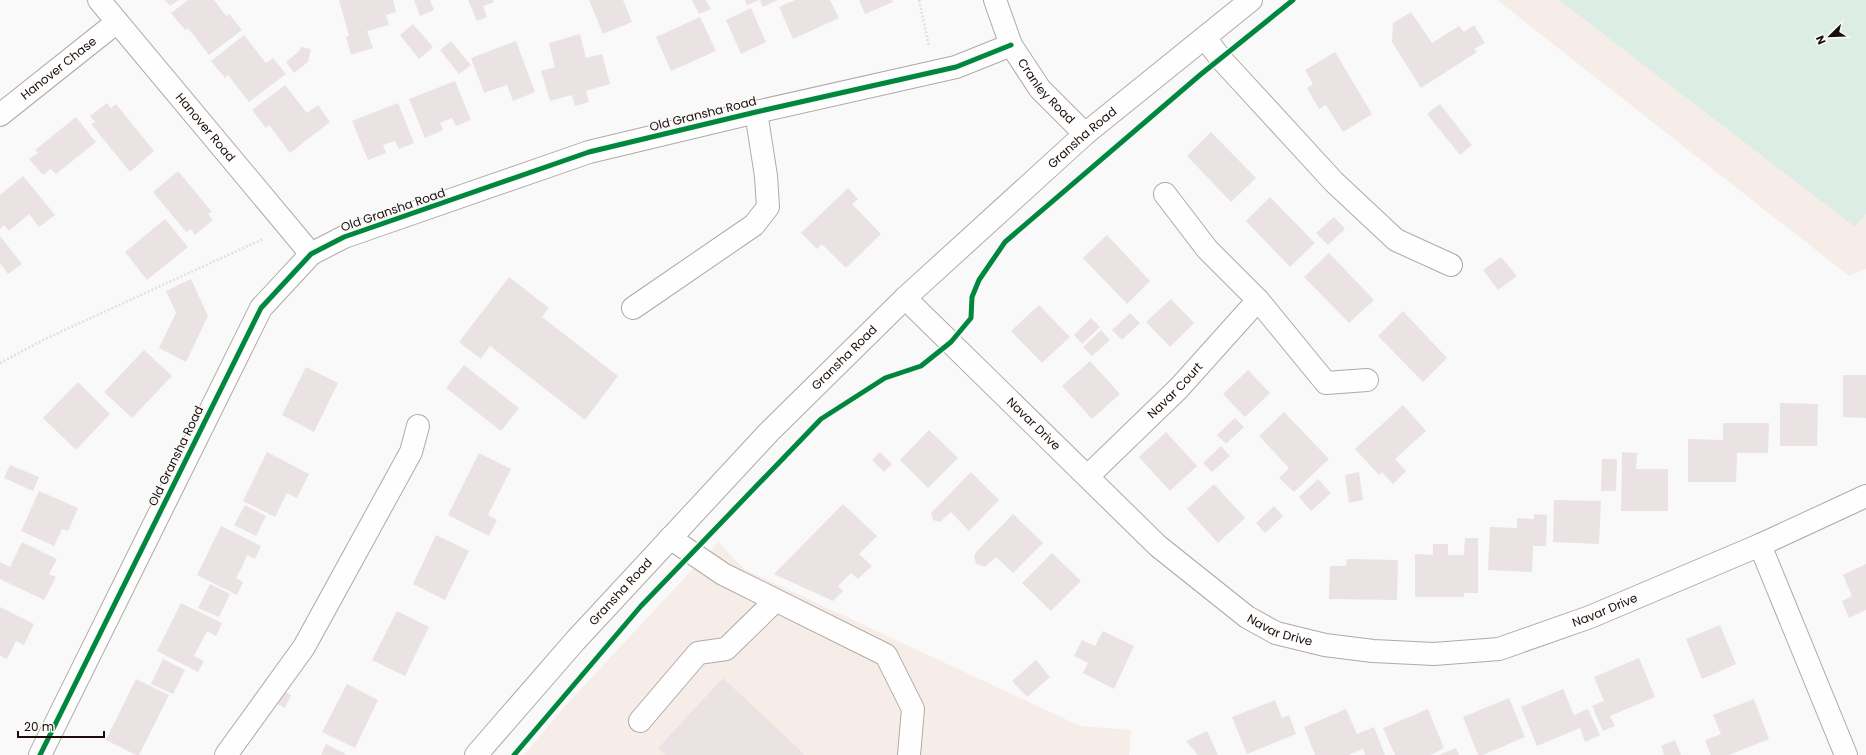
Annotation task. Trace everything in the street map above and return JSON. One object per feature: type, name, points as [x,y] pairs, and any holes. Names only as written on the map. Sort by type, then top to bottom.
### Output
[{"type":"street","name":"Hanover Road","points":[[99,0],[311,254]]},
{"type":"street","name":"Cranley Road","points":[[995,0],[1011,45],[1040,89],[1085,134]]},
{"type":"street","name":"Gransha Road","points":[[476,755],[575,641],[769,432],[905,298],[1085,134],[1251,0]]},
{"type":"street","name":"Hanover Chase","points":[[0,115],[117,22]]},
{"type":"street","points":[[1205,38],[1221,59],[1334,182],[1396,240],[1451,265]]},
{"type":"street","name":"Old Gransha Road","points":[[40,755],[261,308],[311,254],[344,237],[589,152],[756,112],[956,67],[1011,45]]},
{"type":"street","points":[[633,308],[754,226],[768,207],[766,176],[756,112]]},
{"type":"street","points":[[1165,194],[1207,249],[1258,300],[1326,383],[1367,380]]},
{"type":"street","name":"Navar Drive","points":[[905,298],[1158,546],[1247,617],[1276,634],[1325,646],[1434,654],[1499,649],[1590,617],[1760,545],[1866,496]]},
{"type":"street","name":"Navar Court","points":[[1088,476],[1179,388],[1258,300]]},
{"type":"street","points":[[226,755],[304,647],[411,452],[418,426]]},
{"type":"street","points":[[670,538],[723,574],[886,655],[913,709],[909,755]]},
{"type":"street","points":[[1760,545],[1846,755]]},
{"type":"street","points":[[640,721],[698,653],[726,649],[775,601]]},
{"type":"path","points":[[919,0],[934,72]]},
{"type":"path","points":[[0,363],[45,339],[288,228]]},
{"type":"shaded area","points":[[1497,0],[1866,0],[1866,269],[1849,276]]},
{"type":"shaded area","points":[[1559,0],[1866,0],[1866,214],[1855,227]]},
{"type":"shaded area","points":[[718,542],[744,569],[1080,726],[1131,730],[1129,755],[524,755],[566,705]]},
{"type":"building","points":[[165,0],[179,0],[170,6]]},
{"type":"building","points":[[188,0],[214,0],[226,16],[229,14],[242,30],[209,55],[188,28],[185,30],[171,13]]},
{"type":"building","points":[[339,0],[393,0],[396,12],[386,15],[389,25],[367,31],[373,48],[351,55],[346,37],[349,36]]},
{"type":"building","points":[[414,0],[430,0],[434,10],[420,16]]},
{"type":"building","points":[[468,0],[493,0],[494,2],[483,6],[487,17],[477,21]]},
{"type":"building","points":[[589,0],[623,0],[632,22],[603,34]]},
{"type":"building","points":[[692,0],[706,0],[711,9],[699,14]]},
{"type":"building","points":[[745,0],[759,0],[747,5]]},
{"type":"building","points":[[760,0],[778,0],[763,7]]},
{"type":"building","points":[[795,0],[830,0],[839,18],[793,39],[779,7]]},
{"type":"building","points":[[859,0],[892,0],[893,2],[865,14]]},
{"type":"building","points":[[751,8],[766,42],[741,54],[726,20]]},
{"type":"building","points":[[1411,12],[1432,43],[1459,26],[1464,32],[1474,25],[1485,43],[1474,49],[1477,52],[1421,88],[1392,42],[1393,23]]},
{"type":"building","points":[[700,17],[716,51],[671,71],[656,37]]},
{"type":"building","points":[[413,24],[433,47],[419,59],[400,35]]},
{"type":"building","points":[[580,34],[586,58],[602,54],[610,84],[586,91],[589,102],[575,106],[572,95],[550,101],[541,71],[555,67],[549,43]]},
{"type":"building","points":[[244,35],[266,63],[273,58],[286,74],[249,102],[228,75],[225,78],[211,61]]},
{"type":"building","points":[[451,41],[471,65],[459,74],[440,50]]},
{"type":"building","points":[[516,41],[535,92],[513,101],[507,85],[484,93],[471,58]]},
{"type":"building","points":[[301,47],[311,49],[308,62],[294,73],[286,62],[299,51]]},
{"type":"building","points":[[1335,52],[1372,114],[1343,132],[1326,105],[1319,109],[1307,88],[1313,84],[1305,70]]},
{"type":"building","points":[[455,81],[471,120],[456,126],[452,118],[440,123],[443,130],[425,138],[409,99]]},
{"type":"building","points":[[285,85],[307,113],[318,105],[330,122],[290,153],[269,125],[266,128],[252,110]]},
{"type":"building","points":[[107,103],[111,108],[116,104],[154,151],[130,172],[91,124],[95,122],[90,116]]},
{"type":"building","points":[[398,103],[414,143],[399,149],[395,141],[383,145],[386,153],[368,160],[352,121]]},
{"type":"building","points":[[1440,104],[1472,145],[1460,155],[1427,114]]},
{"type":"building","points":[[76,117],[96,142],[56,174],[51,169],[43,175],[29,159],[38,153],[35,150]]},
{"type":"building","points":[[1211,132],[1256,178],[1231,202],[1187,156]]},
{"type":"building","points":[[178,171],[212,212],[208,214],[213,220],[195,235],[191,229],[186,232],[153,192]]},
{"type":"building","points":[[23,176],[55,215],[39,227],[29,214],[9,231],[4,225],[0,229],[0,195]]},
{"type":"building","points":[[848,188],[858,199],[852,204],[881,234],[846,268],[822,244],[817,249],[801,233]]},
{"type":"building","points":[[1270,197],[1315,243],[1290,267],[1246,221]]},
{"type":"building","points":[[1334,217],[1345,229],[1328,245],[1316,233]]},
{"type":"building","points":[[165,219],[188,247],[147,280],[125,252]]},
{"type":"building","points":[[1107,235],[1150,281],[1127,304],[1083,258]]},
{"type":"building","points":[[0,236],[22,264],[8,274],[0,263]]},
{"type":"building","points":[[1329,253],[1374,300],[1349,323],[1304,277]]},
{"type":"building","points":[[1501,257],[1517,276],[1498,290],[1483,270]]},
{"type":"building","points":[[509,277],[549,308],[542,317],[618,376],[585,420],[490,346],[481,359],[459,342]]},
{"type":"building","points":[[191,279],[208,316],[186,362],[159,348],[176,313],[166,291]]},
{"type":"building","points":[[1171,299],[1194,323],[1170,347],[1146,322]]},
{"type":"building","points":[[1039,305],[1070,337],[1042,363],[1011,331]]},
{"type":"building","points":[[1403,311],[1447,358],[1423,382],[1378,336]]},
{"type":"building","points":[[1130,313],[1140,323],[1122,340],[1112,330]]},
{"type":"building","points":[[1091,318],[1100,327],[1082,344],[1074,335]]},
{"type":"building","points":[[1101,330],[1110,340],[1092,356],[1083,347]]},
{"type":"building","points":[[144,350],[172,376],[132,418],[104,392]]},
{"type":"building","points":[[1090,361],[1120,394],[1092,419],[1062,386]]},
{"type":"building","points":[[464,365],[519,408],[501,431],[446,388]]},
{"type":"building","points":[[306,367],[338,383],[314,432],[282,415]]},
{"type":"building","points":[[1248,370],[1270,393],[1245,417],[1223,394]]},
{"type":"building","points":[[1843,375],[1866,375],[1866,418],[1843,417]]},
{"type":"building","points":[[78,382],[110,414],[76,450],[43,418]]},
{"type":"building","points":[[1780,403],[1818,404],[1817,446],[1780,446]]},
{"type":"building","points":[[1403,405],[1426,431],[1395,459],[1406,471],[1393,484],[1382,472],[1379,475],[1355,449]]},
{"type":"building","points":[[1284,412],[1329,459],[1294,492],[1279,478],[1289,468],[1259,436]]},
{"type":"building","points":[[1235,418],[1244,427],[1226,444],[1217,435]]},
{"type":"building","points":[[1723,423],[1769,423],[1768,453],[1737,453],[1736,482],[1688,482],[1688,439],[1723,440]]},
{"type":"building","points":[[929,430],[958,458],[928,488],[900,460]]},
{"type":"building","points":[[1166,432],[1197,466],[1170,491],[1139,457]]},
{"type":"building","points":[[1221,446],[1230,456],[1212,472],[1203,463]]},
{"type":"building","points":[[267,452],[309,474],[297,498],[287,493],[275,517],[243,501]]},
{"type":"building","points":[[880,452],[892,464],[884,472],[872,460]]},
{"type":"building","points":[[1622,452],[1637,453],[1636,469],[1668,469],[1668,511],[1621,511]]},
{"type":"building","points":[[479,453],[511,469],[488,515],[497,520],[489,536],[448,515]]},
{"type":"building","points":[[1602,459],[1617,459],[1616,491],[1601,491]]},
{"type":"building","points":[[10,465],[39,477],[33,491],[4,478]]},
{"type":"building","points":[[971,472],[999,500],[969,531],[951,512],[940,522],[933,520],[931,513]]},
{"type":"building","points":[[1359,472],[1363,500],[1349,503],[1345,475]]},
{"type":"building","points":[[1318,479],[1331,493],[1311,511],[1299,497]]},
{"type":"building","points":[[1214,484],[1245,518],[1218,543],[1187,509]]},
{"type":"building","points":[[39,491],[78,508],[68,531],[62,529],[54,546],[21,531]]},
{"type":"building","points":[[1554,500],[1601,501],[1599,544],[1553,542]]},
{"type":"building","points":[[843,504],[877,536],[859,554],[872,566],[858,579],[851,573],[838,586],[843,591],[833,601],[774,574]]},
{"type":"building","points":[[245,505],[266,516],[256,536],[234,525]]},
{"type":"building","points":[[1274,506],[1283,516],[1265,533],[1256,523]]},
{"type":"building","points":[[1013,514],[1043,543],[1013,573],[996,557],[985,567],[976,564],[974,556],[976,552]]},
{"type":"building","points":[[1534,514],[1547,515],[1546,546],[1533,546],[1532,572],[1488,570],[1490,527],[1517,528],[1517,518],[1534,519]]},
{"type":"building","points":[[221,526],[261,546],[255,559],[247,555],[236,578],[243,582],[237,595],[197,575]]},
{"type":"building","points":[[436,535],[469,551],[445,600],[413,584]]},
{"type":"building","points":[[1465,538],[1478,538],[1478,593],[1464,593],[1464,597],[1415,597],[1415,554],[1433,555],[1433,544],[1448,544],[1448,555],[1464,555]]},
{"type":"building","points":[[22,542],[57,559],[49,574],[56,577],[44,600],[0,579],[0,562],[10,567]]},
{"type":"building","points":[[1052,553],[1081,581],[1051,611],[1022,583]]},
{"type":"building","points":[[1347,559],[1398,560],[1397,600],[1329,599],[1330,566],[1346,566]]},
{"type":"building","points":[[1866,564],[1866,610],[1849,618],[1842,601],[1852,596],[1843,575]]},
{"type":"building","points":[[210,584],[230,594],[219,617],[198,608]]},
{"type":"building","points":[[181,603],[222,623],[216,636],[207,631],[194,656],[204,661],[198,672],[157,651]]},
{"type":"building","points":[[0,607],[34,624],[24,645],[16,641],[7,659],[0,656]]},
{"type":"building","points":[[397,611],[429,627],[405,676],[372,660]]},
{"type":"building","points":[[1720,625],[1736,664],[1702,679],[1686,639]]},
{"type":"building","points":[[1103,631],[1134,646],[1114,689],[1083,673],[1088,663],[1074,656],[1082,640],[1095,646]]},
{"type":"building","points":[[1639,658],[1655,697],[1610,716],[1615,726],[1603,731],[1592,706],[1604,701],[1594,677]]},
{"type":"building","points":[[163,659],[185,670],[173,694],[151,684]]},
{"type":"building","points":[[1036,660],[1050,677],[1027,697],[1012,681]]},
{"type":"building","points":[[723,678],[805,755],[665,755],[658,748]]},
{"type":"building","points":[[136,679],[169,695],[139,755],[136,755],[106,740]]},
{"type":"building","points":[[347,684],[378,700],[355,748],[322,732]]},
{"type":"building","points":[[1563,689],[1574,715],[1588,709],[1600,735],[1585,742],[1580,728],[1537,746],[1521,707]]},
{"type":"building","points":[[282,690],[291,695],[285,708],[275,703]]},
{"type":"building","points":[[1509,698],[1525,737],[1483,755],[1478,755],[1463,717]]},
{"type":"building","points":[[1754,699],[1769,739],[1729,755],[1711,755],[1705,740],[1721,734],[1713,715]]},
{"type":"building","points":[[1275,700],[1282,718],[1289,715],[1296,734],[1247,754],[1232,717]]},
{"type":"building","points":[[1346,709],[1357,734],[1374,727],[1385,755],[1365,755],[1363,749],[1350,755],[1315,755],[1304,727]]},
{"type":"building","points":[[1428,709],[1444,748],[1431,755],[1395,755],[1383,728]]},
{"type":"building","points":[[1207,731],[1218,755],[1198,755],[1186,741]]},
{"type":"building","points":[[1675,740],[1681,755],[1664,755],[1661,746]]},
{"type":"building","points":[[326,744],[346,754],[321,755]]},
{"type":"building","points":[[1456,748],[1459,755],[1439,755]]},
{"type":"cycle path","points":[[514,755],[641,606],[821,419],[885,378],[921,366],[951,342],[971,318],[972,297],[979,280],[1005,242],[1200,75],[1293,0]]},
{"type":"cycle path","points":[[40,755],[261,308],[311,254],[344,237],[589,152],[756,112],[956,67],[1011,45]]}]
